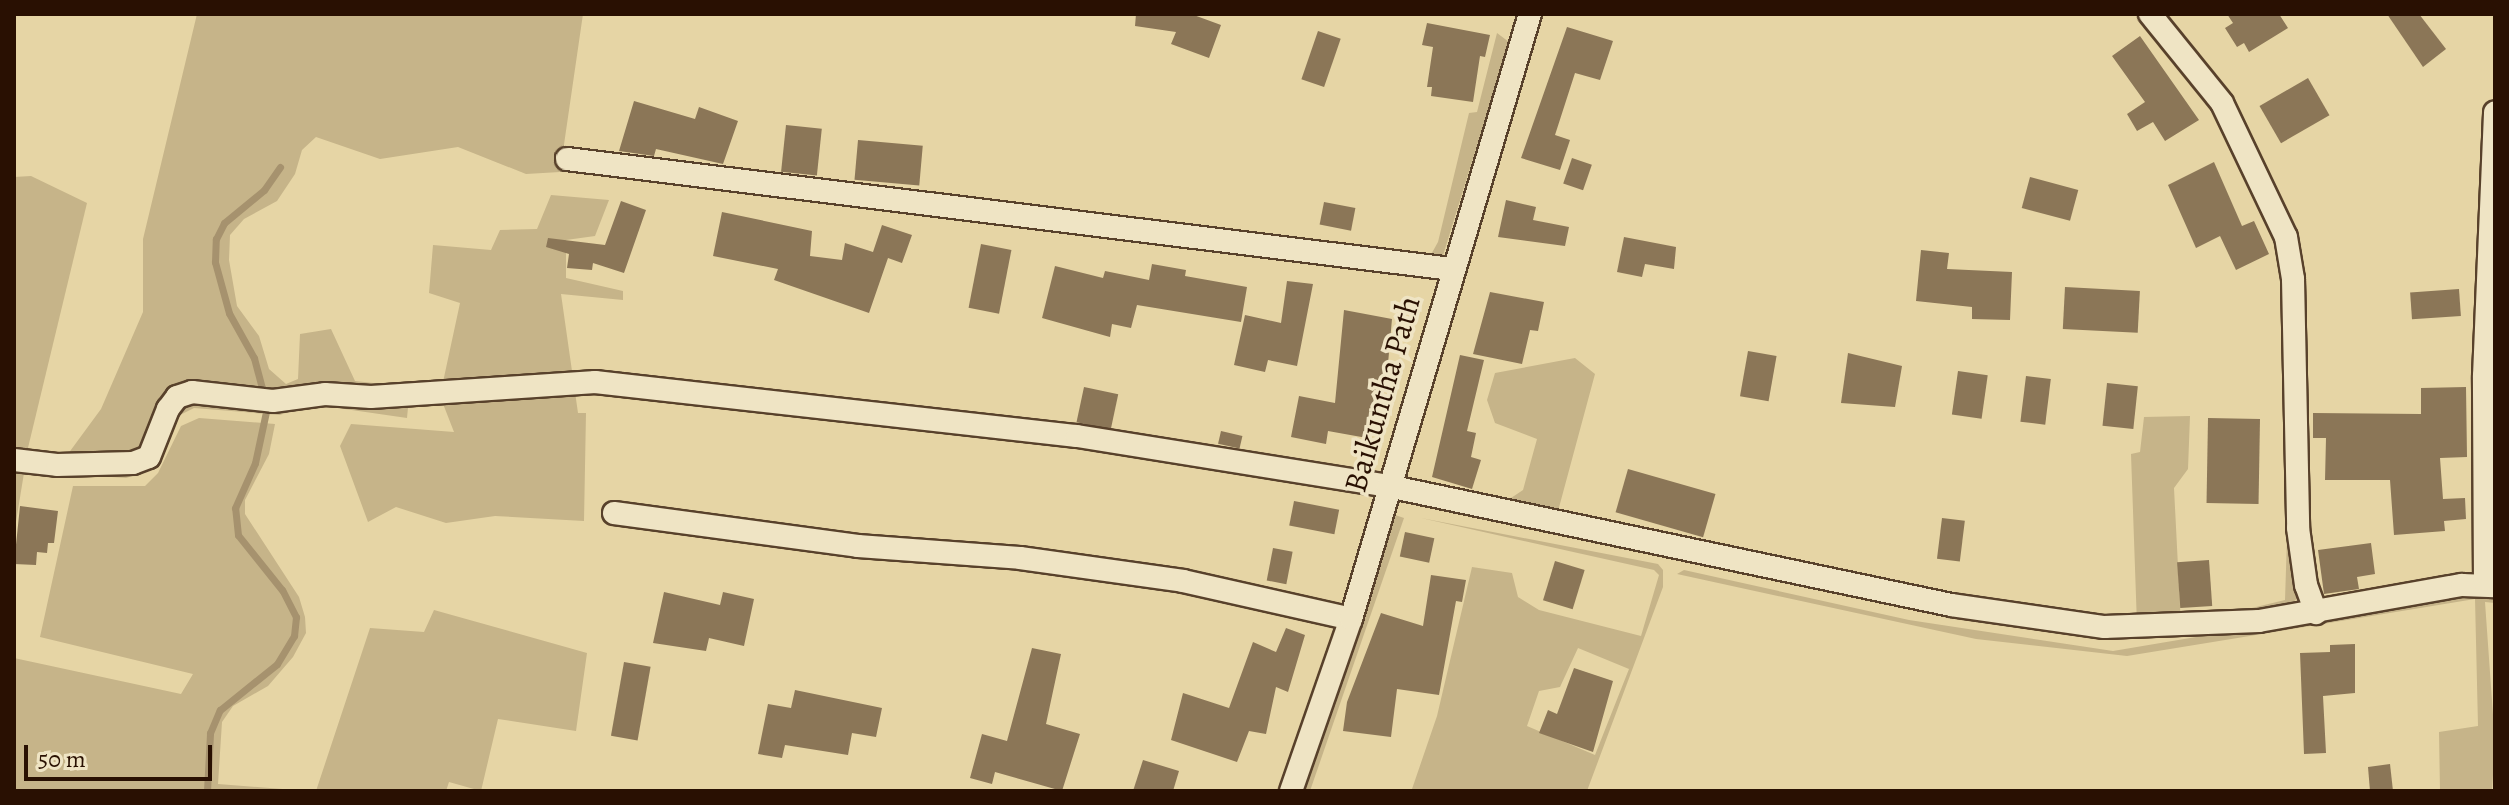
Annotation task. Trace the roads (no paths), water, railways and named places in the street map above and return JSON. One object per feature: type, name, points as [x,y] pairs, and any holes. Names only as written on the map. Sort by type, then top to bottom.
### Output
[{"type":"street","name":"Baikuntha Path","points":[[1291,791],[1351,619],[1452,269],[1530,14]]},
{"type":"street","points":[[2150,14],[2222,103],[2286,237],[2293,279],[2298,528],[2306,585],[2316,613]]},
{"type":"street","points":[[14,460],[57,465],[133,463],[154,450],[177,397],[192,392],[244,395],[273,401],[325,394],[371,397],[595,382],[1077,436],[1388,486],[1986,611],[2125,628],[2316,613],[2490,584],[2484,376],[2495,112]]},
{"type":"street","points":[[567,159],[1452,269]]},
{"type":"street","points":[[614,513],[858,546],[1080,566],[1183,581],[1351,619]]},
{"type":"waterway","points":[[207,791],[210,733],[220,710],[277,664],[294,636],[296,617],[282,590],[238,535],[235,508],[255,463],[267,407],[254,358],[229,313],[215,262],[216,239],[224,223],[264,190],[280,167]]}]
